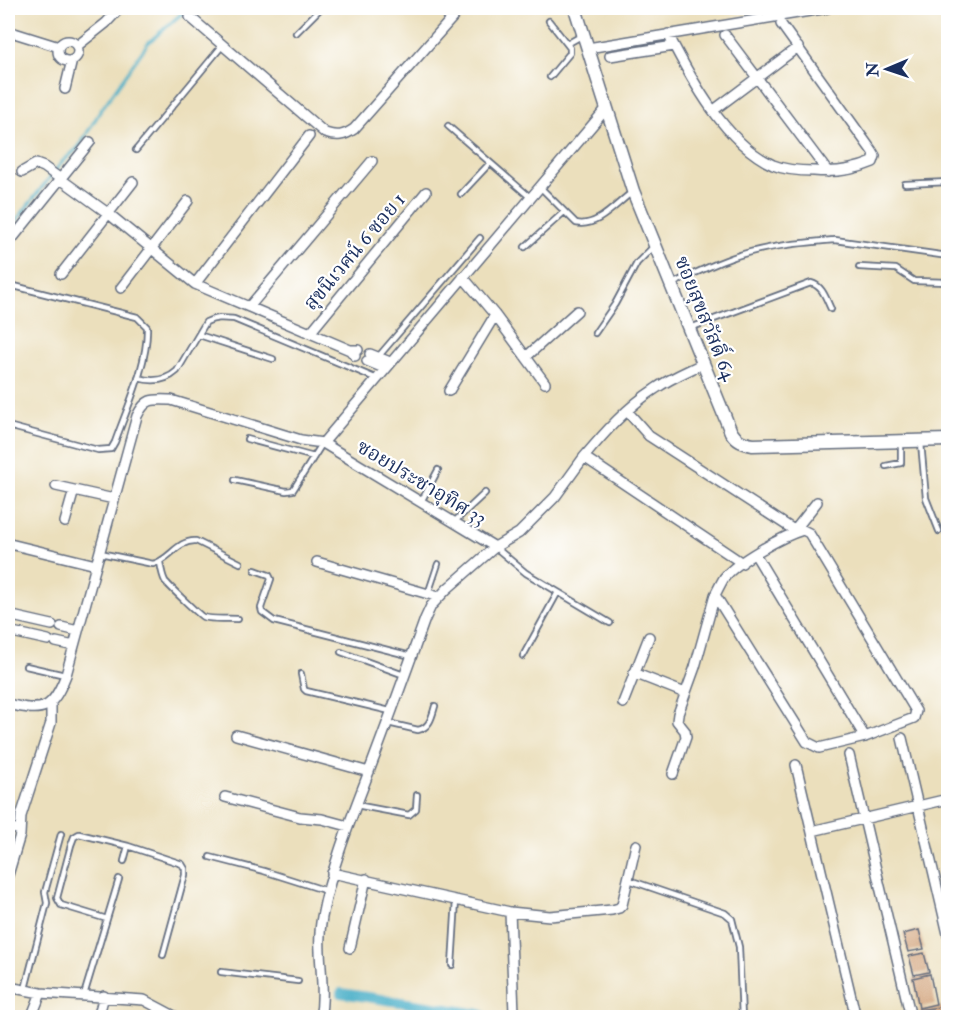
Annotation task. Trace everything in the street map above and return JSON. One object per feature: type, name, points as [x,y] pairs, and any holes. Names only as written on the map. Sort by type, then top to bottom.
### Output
[{"type":"street","points":[[77,46],[106,23],[120,8]]},
{"type":"street","points":[[190,17],[326,133],[334,136],[345,135],[354,129],[460,8]]},
{"type":"street","name":"ซอยสุขสวัสดิ์ 64","points":[[575,8],[633,191],[731,432],[742,444],[753,445],[948,440]]},
{"type":"street","points":[[588,48],[828,8]]},
{"type":"street","points":[[668,34],[714,110],[744,145],[775,166],[802,171],[828,172],[848,170],[871,163],[875,156],[781,24]]},
{"type":"street","points":[[8,31],[59,47]]},
{"type":"street","points":[[725,35],[828,172]]},
{"type":"street","points":[[72,60],[62,60],[58,54],[59,47],[68,41],[77,46]]},
{"type":"street","points":[[65,89],[72,60],[78,53],[77,46]]},
{"type":"street","points":[[610,56],[674,46]]},
{"type":"street","points":[[714,110],[798,47]]},
{"type":"street","name":"ซอยประชาอุทิศ 33","points":[[320,1017],[321,920],[327,891],[348,826],[411,656],[428,612],[439,597],[495,547],[323,443],[375,378],[606,109]]},
{"type":"street","points":[[195,284],[309,136]]},
{"type":"street","points":[[8,244],[58,176],[90,142]]},
{"type":"street","points":[[249,307],[372,161]]},
{"type":"street","points":[[22,172],[36,164],[58,176],[195,284],[354,352]]},
{"type":"street","points":[[61,274],[133,182]]},
{"type":"street","name":"สุขนิเวศน์ 6 ซอย 1","points":[[310,333],[426,192]]},
{"type":"street","points":[[121,288],[188,201]]},
{"type":"street","points":[[463,277],[495,315],[545,383]]},
{"type":"street","points":[[526,357],[577,311]]},
{"type":"street","points":[[449,391],[495,315]]},
{"type":"street","points":[[371,359],[387,365]]},
{"type":"street","points":[[495,547],[519,532],[555,496],[584,457],[627,411],[655,388],[704,363]]},
{"type":"street","points":[[8,704],[31,709],[42,708],[58,695],[66,675],[137,416],[142,406],[150,400],[171,400],[301,440],[323,443]]},
{"type":"street","points":[[627,411],[649,436],[796,531]]},
{"type":"street","points":[[584,457],[742,563]]},
{"type":"street","points":[[56,486],[114,499]]},
{"type":"street","points":[[65,522],[74,490]]},
{"type":"street","points":[[796,531],[817,502]]},
{"type":"street","points":[[673,774],[686,737],[685,731],[677,721],[715,595],[724,578],[742,563],[796,531],[803,530],[809,533],[916,711],[914,718],[865,737],[819,748],[807,742],[715,595]]},
{"type":"street","points":[[10,544],[96,565]]},
{"type":"street","points":[[755,554],[865,737]]},
{"type":"street","points":[[317,562],[439,597]]},
{"type":"street","points":[[8,615],[78,630]]},
{"type":"street","points":[[37,638],[41,622]]},
{"type":"street","points":[[8,631],[74,645]]},
{"type":"street","points":[[622,703],[649,637]]},
{"type":"street","points":[[634,673],[685,693]]},
{"type":"street","points":[[8,875],[17,845],[21,816],[51,723],[51,703]]},
{"type":"street","points":[[236,735],[369,772]]},
{"type":"street","points":[[902,738],[948,933]]},
{"type":"street","points":[[849,755],[910,1017]]},
{"type":"street","points":[[796,765],[856,1017]]},
{"type":"street","points":[[225,797],[291,815],[348,826]]},
{"type":"street","points":[[812,831],[948,799]]},
{"type":"street","points":[[8,827],[20,830]]},
{"type":"street","points":[[332,873],[510,912],[550,916],[619,908],[625,900],[627,879],[636,845]]},
{"type":"street","points":[[350,948],[366,879]]},
{"type":"street","points":[[510,912],[514,1013]]},
{"type":"street","points":[[8,987],[41,993],[144,1000],[178,1017]]},
{"type":"street","points":[[31,1017],[41,993]]},
{"type":"street","points":[[98,1017],[104,996]]},
{"type":"lane","points":[[296,33],[321,8]]},
{"type":"lane","points":[[549,21],[570,48],[569,57],[550,77]]},
{"type":"lane","points":[[567,44],[584,35]]},
{"type":"lane","points":[[136,150],[223,45]]},
{"type":"lane","points":[[448,126],[531,198]]},
{"type":"lane","points":[[461,194],[490,163]]},
{"type":"lane","points":[[904,184],[948,182]]},
{"type":"lane","points":[[540,187],[576,223],[589,224],[596,221],[633,191]]},
{"type":"lane","points":[[525,248],[564,212]]},
{"type":"lane","points":[[371,359],[480,238]]},
{"type":"lane","points":[[672,284],[732,257],[763,249],[821,241],[835,240],[948,256]]},
{"type":"lane","points":[[595,333],[615,304],[637,262],[655,245]]},
{"type":"lane","points":[[859,267],[896,269],[914,281],[948,282]]},
{"type":"lane","points":[[690,328],[811,283],[821,289],[831,309]]},
{"type":"lane","points":[[8,426],[106,450],[111,449],[138,378],[147,337],[147,327],[137,317],[14,286]]},
{"type":"lane","points":[[138,378],[151,381],[171,376],[177,371],[206,322],[214,318],[234,319],[375,378]]},
{"type":"lane","points":[[199,335],[273,359]]},
{"type":"lane","points":[[247,439],[314,457]]},
{"type":"lane","points":[[921,441],[925,492],[939,531]]},
{"type":"lane","points":[[886,466],[901,463],[901,442]]},
{"type":"lane","points":[[235,480],[286,491],[293,490],[323,443]]},
{"type":"lane","points":[[421,502],[438,470]]},
{"type":"lane","points":[[454,522],[485,493]]},
{"type":"lane","points":[[99,553],[145,562],[160,562],[170,552],[189,541],[196,542],[240,563]]},
{"type":"lane","points":[[495,547],[526,573],[610,623]]},
{"type":"lane","points":[[160,562],[164,578],[171,589],[181,595],[196,614],[203,617],[237,619]]},
{"type":"lane","points":[[428,594],[438,564]]},
{"type":"lane","points":[[255,570],[269,575],[271,579],[261,608],[262,612],[274,621],[411,656]]},
{"type":"lane","points":[[523,656],[558,592]]},
{"type":"lane","points":[[341,652],[404,675]]},
{"type":"lane","points":[[27,666],[66,675]]},
{"type":"lane","points":[[301,674],[306,691],[391,711]]},
{"type":"lane","points":[[388,723],[418,730],[423,729],[428,725],[435,706]]},
{"type":"lane","points":[[356,805],[410,814],[416,809],[417,795]]},
{"type":"lane","points":[[25,989],[47,903],[45,892],[62,834]]},
{"type":"lane","points":[[107,919],[58,903],[57,898],[71,844],[74,837],[80,834],[174,859],[182,864],[185,869],[163,955]]},
{"type":"lane","points":[[124,861],[128,846]]},
{"type":"lane","points":[[210,857],[327,891]]},
{"type":"lane","points":[[84,995],[119,879]]},
{"type":"lane","points":[[627,879],[729,915],[734,926],[738,947],[742,1017],[735,1017]]},
{"type":"lane","points":[[452,965],[456,900]]},
{"type":"lane","points":[[221,972],[298,981]]},
{"type":"building","points":[[919,930],[924,949],[908,952],[903,934]]},
{"type":"building","points":[[924,953],[929,972],[914,975],[909,956]]},
{"type":"building","points":[[930,974],[936,1004],[919,1008],[913,978]]},
{"type":"building","points":[[946,1006],[946,1018],[920,1018],[919,1010]]},
{"type":"waterway","points":[[8,231],[62,162],[78,148],[101,110],[148,43],[188,8]]},
{"type":"waterway","points":[[341,993],[479,1014],[482,1015],[481,1018]]}]
